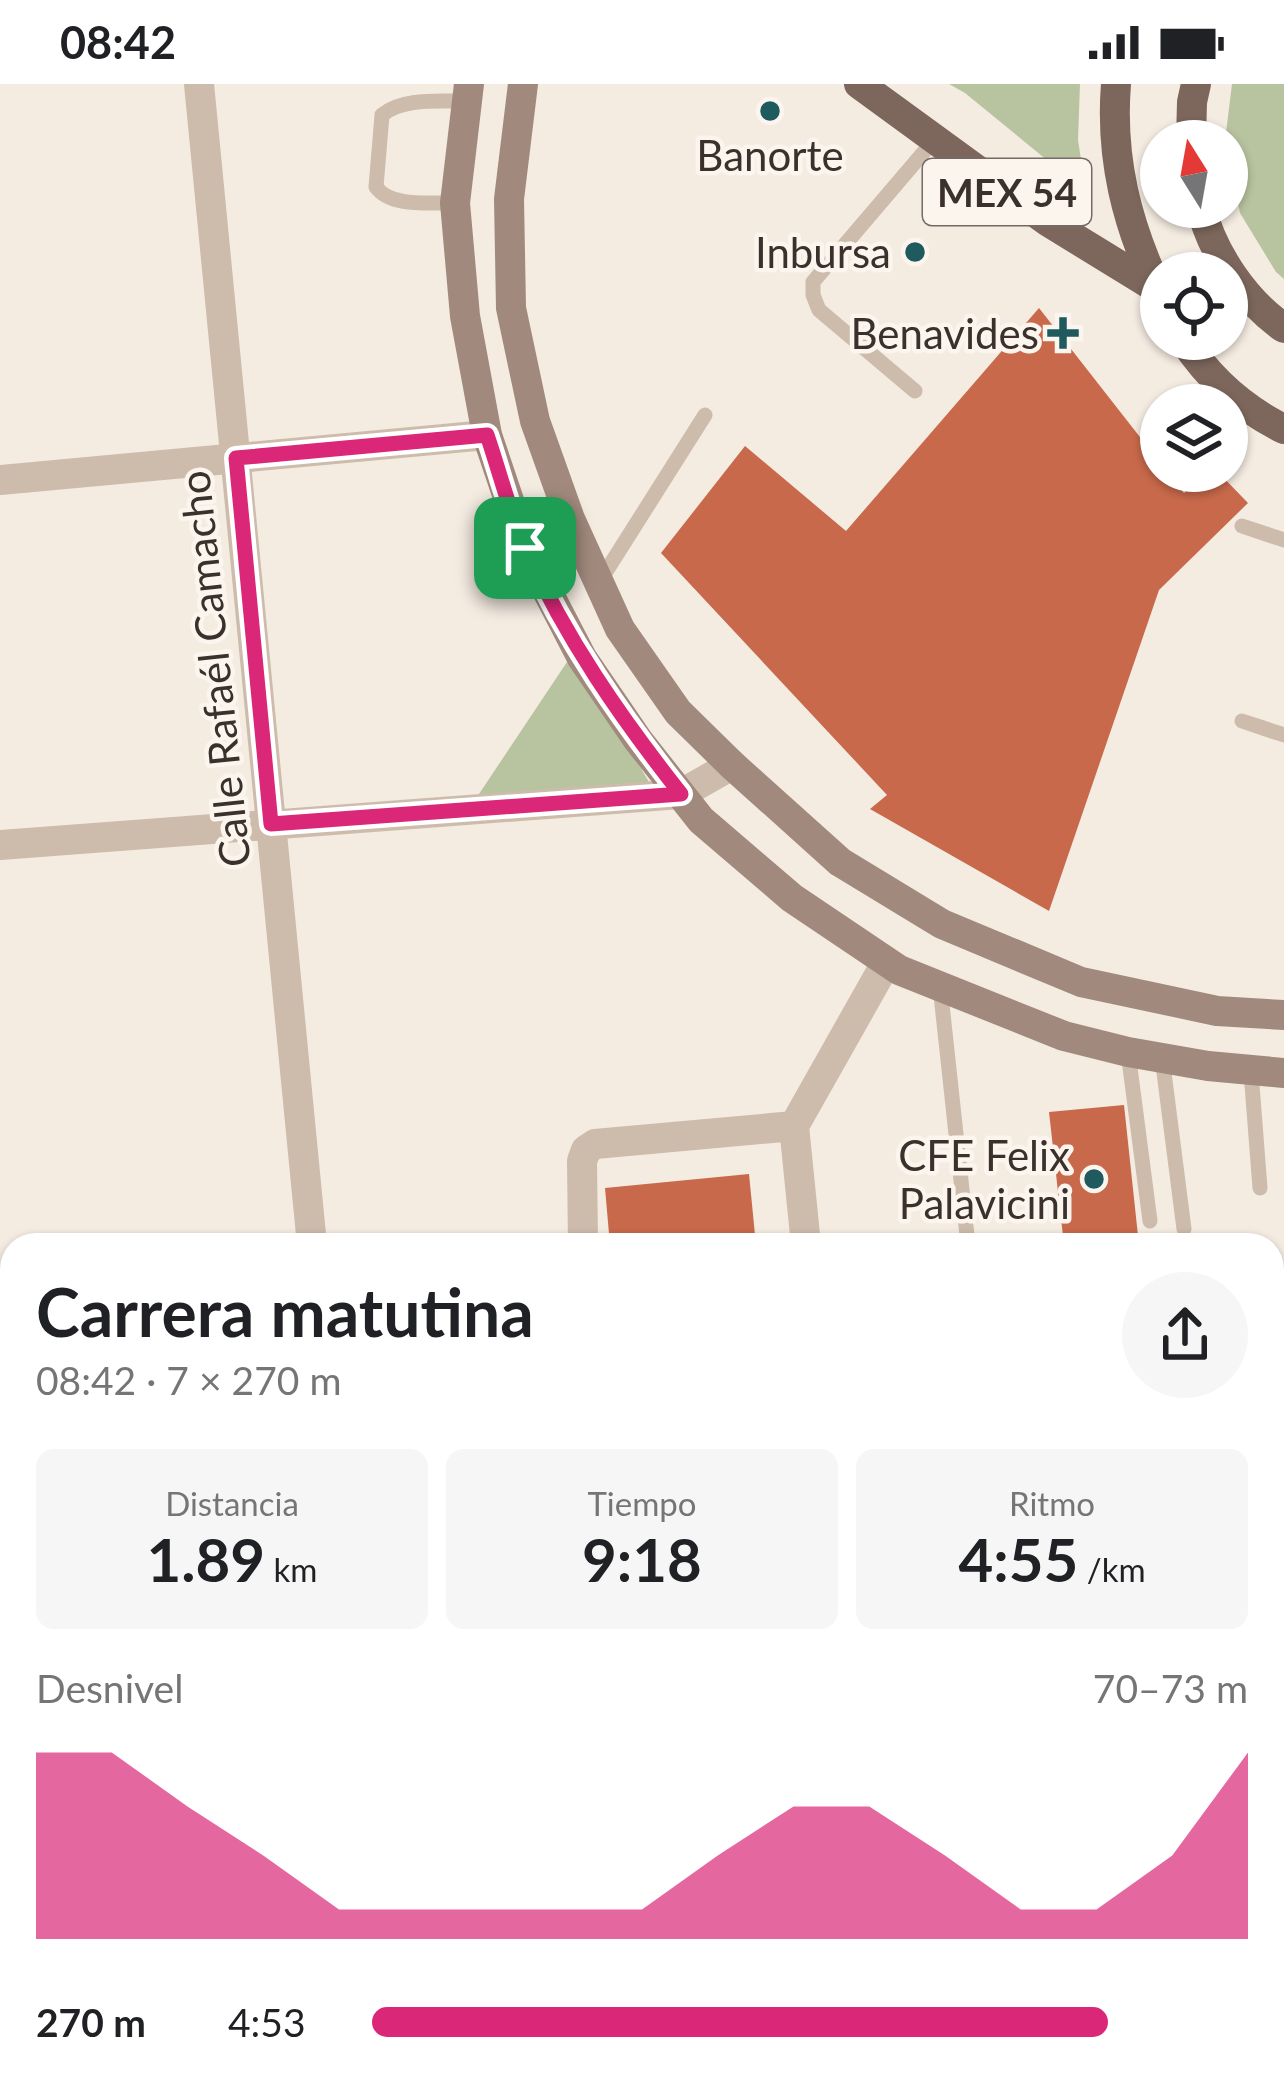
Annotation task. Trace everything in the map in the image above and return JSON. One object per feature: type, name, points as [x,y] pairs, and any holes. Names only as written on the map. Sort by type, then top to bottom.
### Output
[{"type":"main road","name":"MEX 54","points":[[859,84],[1047,221],[1140,280]]},
{"type":"main road","points":[[1116,84],[1114,132],[1120,186],[1140,252]]},
{"type":"main road","points":[[1192,120],[1196,84]]},
{"type":"main road","points":[[1210,228],[1226,264],[1248,296],[1280,325]]},
{"type":"main road","points":[[1248,315],[1280,325]]},
{"type":"main road","points":[[1200,360],[1241,403],[1284,429]]},
{"type":"street","name":"Calle Rafaél Camacho","points":[[200,84],[311,1233]]},
{"type":"street","points":[[524,84],[508,199],[511,308],[535,421],[570,519],[620,629],[678,712],[840,862],[942,924],[1081,982],[1217,1011],[1284,1015]]},
{"type":"street","points":[[468,92],[455,203],[465,316],[487,435],[525,548],[582,658],[701,820],[793,898],[886,963],[1064,1036],[1129,1052],[1284,1073]]},
{"type":"street","points":[[0,480],[487,435]]},
{"type":"street","points":[[0,844],[681,794],[732,765]]},
{"type":"street","points":[[805,1233],[794,1126],[886,963]]},
{"type":"street","points":[[583,1233],[582,1160],[595,1144],[794,1126]]},
{"type":"lane","points":[[455,203],[382,196],[376,187],[382,115],[391,107],[468,92]]},
{"type":"lane","points":[[915,391],[819,310],[814,282],[935,140]]},
{"type":"lane","points":[[599,583],[705,415]]},
{"type":"lane","points":[[1242,526],[1284,540]]},
{"type":"lane","points":[[1242,721],[1284,734]]},
{"type":"lane","points":[[940,986],[967,1233]]},
{"type":"lane","points":[[1129,1052],[1150,1221]]},
{"type":"lane","points":[[1162,1057],[1184,1229]]},
{"type":"lane","points":[[1251,1072],[1260,1188]]},
{"type":"green space","points":[[949,84],[1080,84],[1078,140],[1086,192],[965,93]]},
{"type":"green space","points":[[1232,84],[1284,84],[1284,279],[1248,226],[1248,120],[1228,120]]},
{"type":"green space","points":[[573,653],[649,782],[473,803]]},
{"type":"building","points":[[1039,308],[1140,437],[1140,492],[1237,492],[1248,503],[1159,590],[1049,911],[870,809],[887,795],[661,553],[745,446],[846,531]]},
{"type":"building","name":"CFE Felix Palavicini","points":[[1124,1105],[1138,1233],[1063,1233],[1049,1112]]},
{"type":"building","points":[[749,1174],[755,1233],[609,1233],[605,1188]]},
{"type":"place","name":"Banorte","points":[[770,111]]},
{"type":"place","name":"Inbursa","points":[[915,252]]},
{"type":"place","name":"Benavides","points":[[1063,333]]},
{"type":"place","name":"CFE Felix Palavicini","points":[[1094,1179]]},
{"type":"route","points":[[487,435],[525,548],[582,658],[681,794],[271,824],[236,458],[487,435]]}]
